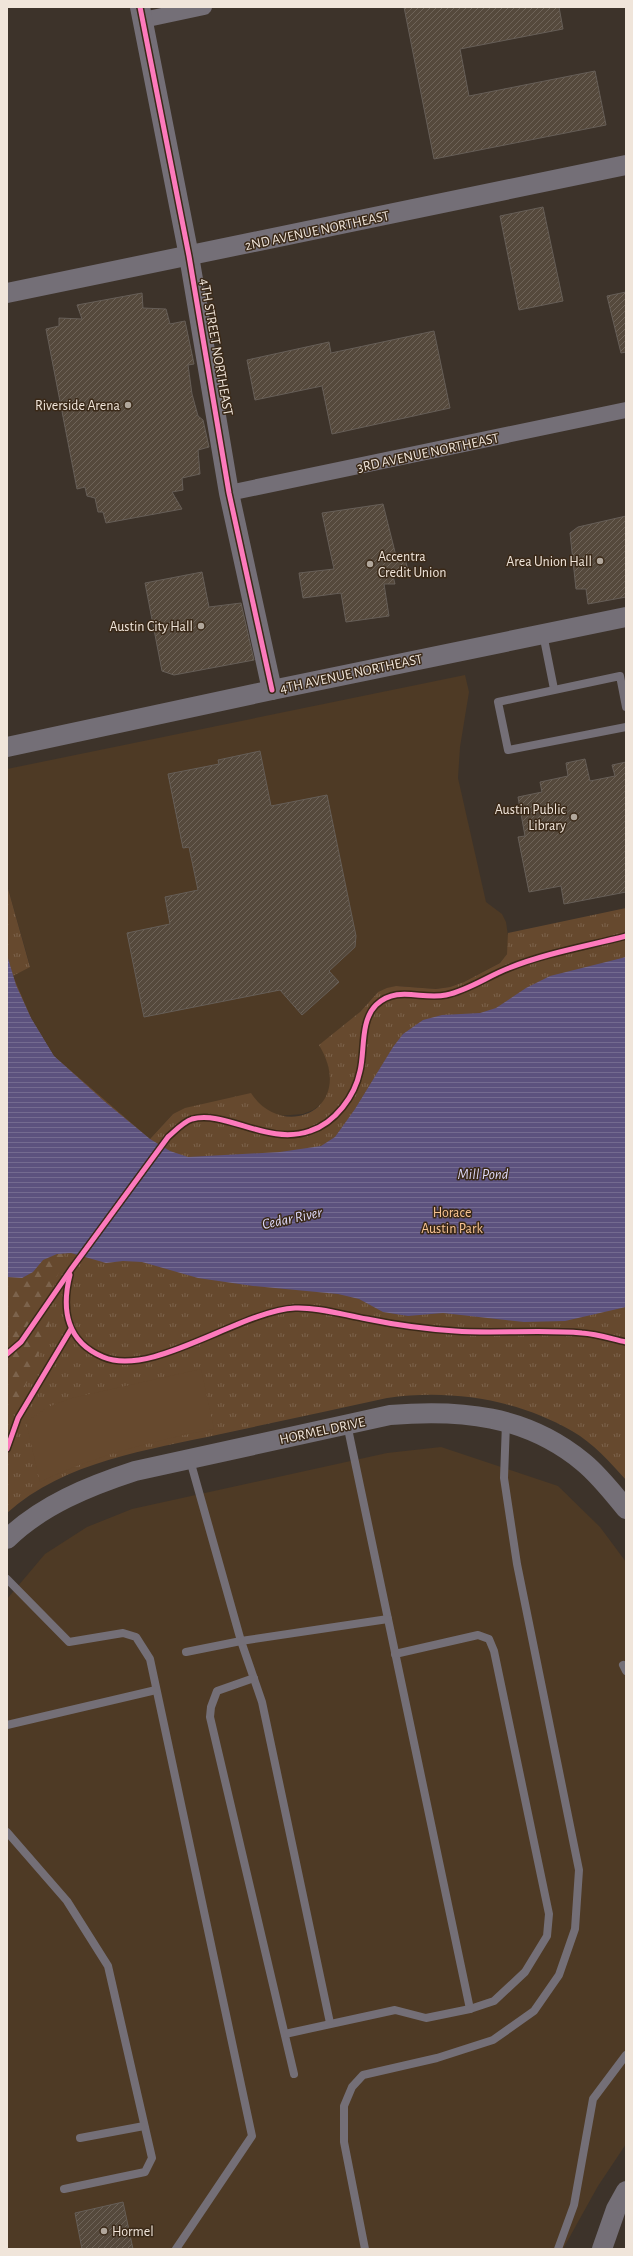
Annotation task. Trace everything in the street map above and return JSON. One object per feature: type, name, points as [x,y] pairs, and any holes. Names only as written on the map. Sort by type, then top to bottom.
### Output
[{"type":"street","points":[[142,13],[204,7]]},
{"type":"street","name":"4TH STREET NORTHEAST","points":[[142,13],[189,256],[229,493],[272,690]]},
{"type":"street","name":"2ND AVENUE NORTHEAST","points":[[7,294],[626,165]]},
{"type":"street","name":"3RD AVENUE NORTHEAST","points":[[229,493],[626,410]]},
{"type":"street","name":"4TH AVENUE NORTHEAST","points":[[7,747],[272,690],[626,617]]},
{"type":"street","name":"HORMEL DRIVE","points":[[7,1539],[35,1517],[76,1494],[101,1482],[134,1471],[390,1415],[422,1412],[459,1412],[506,1422],[554,1442],[583,1462],[605,1484],[626,1509]]},
{"type":"street","points":[[602,2249],[616,2209],[626,2191]]},
{"type":"lane","points":[[543,634],[554,690]]},
{"type":"lane","points":[[626,707],[620,676],[498,702],[508,750],[626,727]]},
{"type":"lane","points":[[365,2249],[344,2142],[344,2106],[352,2086],[363,2075],[437,2058],[494,2040],[534,2011],[559,1975],[575,1929],[579,1870],[517,1564],[504,1478],[506,1422]]},
{"type":"lane","points":[[347,1424],[470,2009]]},
{"type":"lane","points":[[190,1459],[241,1640],[262,1702],[330,2023]]},
{"type":"lane","points":[[7,1579],[69,1642],[123,1633],[136,1637],[150,1659],[252,2136],[176,2249]]},
{"type":"lane","points":[[186,1652],[241,1640],[388,1619]]},
{"type":"lane","points":[[286,2034],[330,2023],[395,2010],[426,2018],[470,2009],[494,2001],[525,1972],[547,1936],[549,1914],[494,1651],[489,1639],[478,1635],[395,1654]]},
{"type":"lane","points":[[254,1678],[217,1691],[210,1707],[210,1717],[286,2034],[294,2074]]},
{"type":"lane","points":[[7,1725],[156,1690]]},
{"type":"lane","points":[[7,1832],[67,1901],[108,1966],[152,2158],[145,2172],[64,2189]]},
{"type":"lane","points":[[558,2249],[574,2206],[593,2099],[626,2055]]},
{"type":"lane","points":[[80,2138],[144,2126]]},
{"type":"shaded area","points":[[465,675],[469,692],[460,747],[458,778],[486,902],[502,914],[506,922],[509,942],[507,954],[500,963],[464,982],[450,987],[436,989],[396,986],[378,992],[360,1012],[326,1057],[331,1076],[330,1091],[324,1102],[313,1110],[303,1114],[279,1116],[267,1111],[257,1102],[173,1114],[150,1139],[54,1056],[31,1018],[16,985],[13,976],[30,966],[7,885],[7,769]]},
{"type":"shaded area","name":"Hormel","points":[[441,1447],[558,1486],[600,1527],[626,1562],[626,2144],[598,2186],[563,2249],[7,2249],[7,1599],[45,1554],[87,1527],[132,1509],[387,1453]]},
{"type":"green space","name":"Horace Austin Park","points":[[7,885],[30,967],[13,976],[31,1018],[54,1056],[150,1139],[173,1114],[185,1108],[251,1093],[264,1108],[280,1115],[296,1116],[311,1112],[323,1102],[329,1087],[329,1068],[319,1045],[360,1012],[378,992],[396,986],[436,989],[450,987],[464,982],[500,963],[507,954],[508,933],[626,908],[626,1480],[601,1453],[580,1436],[551,1420],[528,1411],[482,1399],[435,1395],[411,1396],[387,1398],[137,1452],[108,1460],[81,1469],[55,1481],[30,1495],[7,1513]]},
{"type":"green space","points":[[7,1241],[52,1242],[65,1257],[51,1291],[49,1329],[17,1406],[9,1412]]},
{"type":"green space","points":[[201,1369],[214,1429],[125,1450],[82,1464],[40,1482],[26,1422],[48,1407],[72,1398]]},
{"type":"water","name":"Mill Pond","points":[[7,955],[16,985],[31,1018],[54,1056],[104,1101],[150,1139],[170,1151],[188,1157],[280,1152],[321,1146],[335,1137],[355,1109],[393,1047],[403,1034],[423,1020],[442,1015],[480,1013],[496,1008],[526,988],[550,976],[626,957],[626,1307],[565,1321],[524,1322],[443,1313],[408,1316],[383,1312],[359,1299],[338,1294],[253,1286],[198,1278],[142,1262],[123,1261],[106,1263],[71,1253],[57,1254],[43,1260],[33,1272],[22,1278],[7,1277]]},
{"type":"building","points":[[404,7],[559,7],[563,29],[460,49],[469,96],[595,71],[606,125],[434,159]]},
{"type":"building","points":[[543,207],[563,301],[519,310],[500,216]]},
{"type":"building","points":[[626,292],[626,352],[621,353],[607,296]]},
{"type":"building","name":"Riverside Arena","points":[[142,293],[143,308],[166,309],[170,324],[185,321],[194,364],[188,365],[192,394],[198,416],[203,420],[209,447],[198,450],[200,474],[182,478],[183,490],[172,492],[182,509],[106,523],[103,512],[98,512],[95,498],[87,496],[85,487],[77,489],[46,329],[59,326],[59,318],[82,319],[77,305]]},
{"type":"building","points":[[434,331],[450,408],[332,434],[322,386],[255,400],[247,360],[329,342],[331,353]]},
{"type":"building","name":"Accentra Credit Union","points":[[383,504],[397,560],[405,559],[409,574],[393,576],[395,584],[384,584],[389,616],[346,622],[341,593],[303,598],[299,573],[334,569],[322,513]]},
{"type":"building","name":"Area Union Hall","points":[[626,516],[626,597],[588,604],[586,589],[576,589],[570,533],[578,527]]},
{"type":"building","name":"Austin City Hall","points":[[202,572],[209,607],[241,603],[254,660],[174,675],[162,671],[145,583]]},
{"type":"building","points":[[260,751],[271,806],[327,795],[356,936],[355,947],[329,971],[339,982],[302,1015],[280,990],[144,1017],[127,933],[170,924],[165,897],[198,890],[189,847],[183,848],[168,774],[219,764],[218,760]]},
{"type":"building","name":"Austin Public Library","points":[[585,759],[590,781],[615,776],[612,765],[626,762],[626,892],[564,904],[561,886],[529,892],[518,837],[525,836],[518,797],[542,792],[540,782],[568,776],[566,763]]},
{"type":"building","name":"Hormel","points":[[123,2202],[133,2249],[82,2249],[75,2213]]},
{"type":"cycle path","points":[[140,7],[189,256],[229,493],[272,690]]},
{"type":"cycle path","points":[[7,1354],[21,1342],[72,1268],[168,1137],[185,1122],[192,1119],[219,1119],[279,1134],[294,1134],[310,1131],[328,1122],[349,1099],[354,1090],[360,1071],[367,1019],[376,1005],[384,999],[401,994],[437,996],[454,993],[501,971],[523,963],[552,954],[626,936]]},
{"type":"cycle path","points":[[70,1275],[66,1300],[67,1312],[74,1334],[81,1343],[91,1351],[103,1357],[123,1361],[146,1359],[171,1352],[249,1320],[273,1312],[295,1308],[322,1310],[389,1323],[433,1329],[471,1332],[534,1331],[582,1333],[593,1334],[626,1342]]},
{"type":"cycle path","points":[[7,1449],[18,1418],[71,1329]]},
{"type":"place","name":"Riverside Arena","points":[[128,405]]},
{"type":"place","name":"Area Union Hall","points":[[600,561]]},
{"type":"place","name":"Accentra Credit Union","points":[[370,564]]},
{"type":"place","name":"Austin City Hall","points":[[201,626]]},
{"type":"place","name":"Austin Public Library","points":[[574,817]]},
{"type":"place","name":"Hormel","points":[[104,2231]]},
{"type":"water label","name":"Cedar River","points":[[292,1218]]}]
